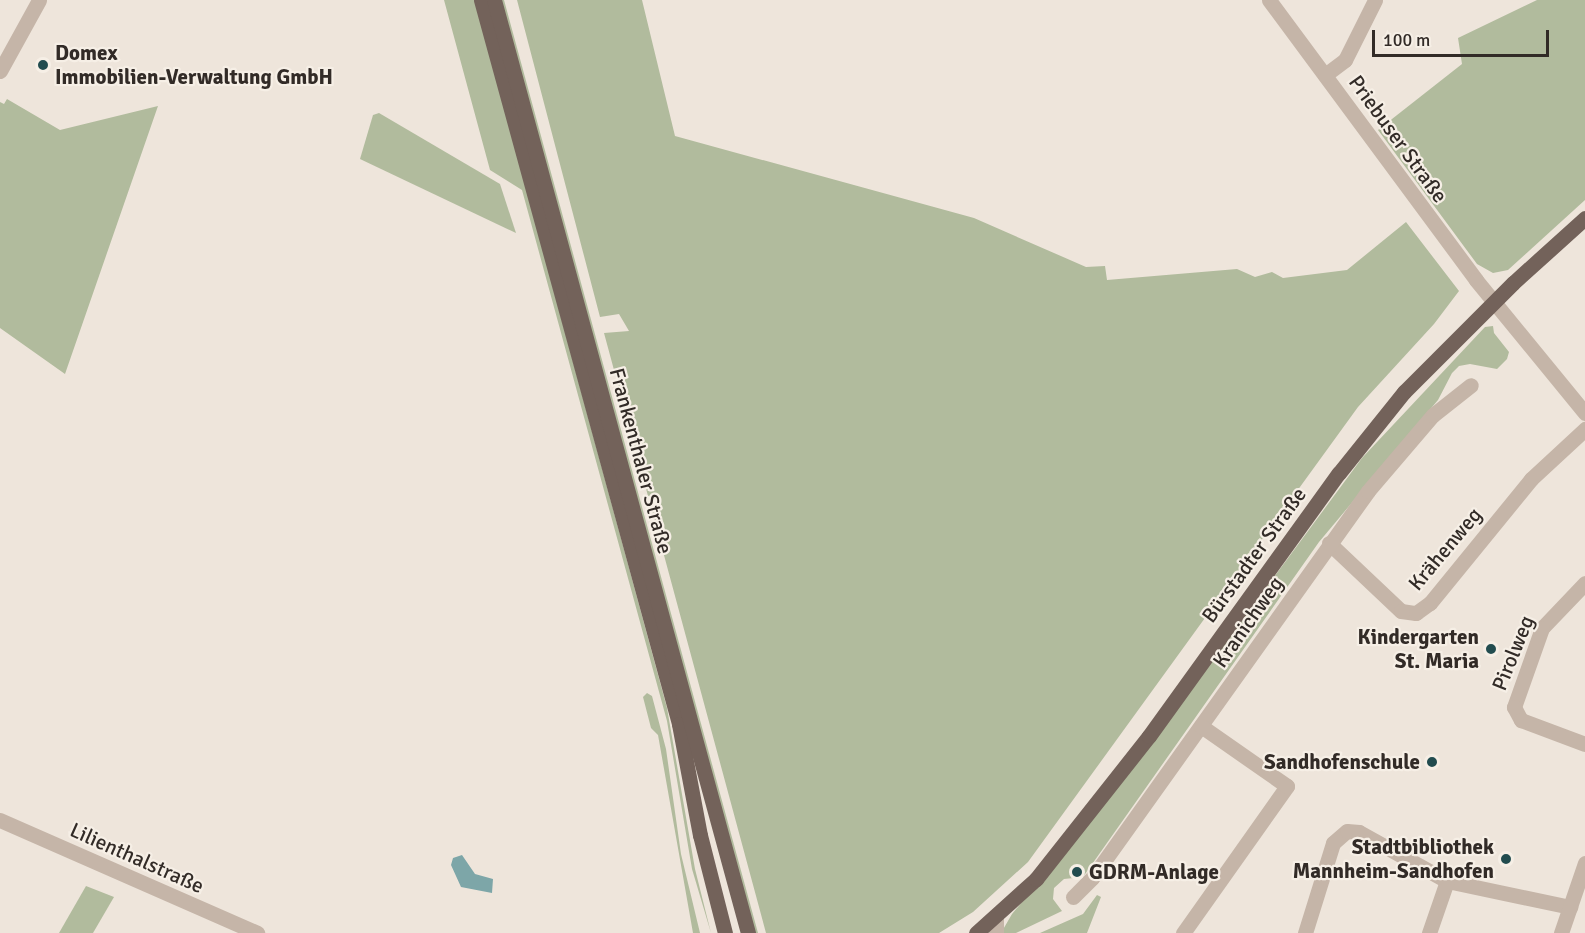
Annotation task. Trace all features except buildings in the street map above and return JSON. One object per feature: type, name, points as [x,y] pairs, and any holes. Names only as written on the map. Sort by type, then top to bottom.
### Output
[{"type":"main road","name":"Frankenthaler Straße","points":[[481,0],[678,724],[700,835],[725,933]]},
{"type":"main road","name":"Frankenthaler Straße","points":[[494,0],[748,933]]},
{"type":"main road","name":"Bürstadter Straße","points":[[976,933],[996,925],[1036,879],[1149,736],[1339,473],[1404,392],[1493,302],[1585,218]]},
{"type":"street","points":[[0,71],[39,0]]},
{"type":"street","name":"Priebuser Straße","points":[[1269,0],[1493,302],[1584,411]]},
{"type":"street","points":[[1325,75],[1345,60],[1375,0]]},
{"type":"street","name":"Kranichweg","points":[[1073,897],[1092,878],[1329,543],[1433,415],[1470,385]]},
{"type":"street","name":"Krähenweg","points":[[1329,543],[1401,611],[1416,613],[1430,603],[1531,479],[1585,429]]},
{"type":"street","name":"Pirolweg","points":[[1585,583],[1568,597],[1542,628],[1514,707],[1521,720],[1585,744]]},
{"type":"street","points":[[1183,933],[1287,786],[1201,726]]},
{"type":"street","name":"Lilienthalstraße","points":[[0,820],[257,933]]},
{"type":"street","points":[[1305,933],[1333,843],[1347,831],[1359,832],[1447,881],[1570,907]]},
{"type":"street","points":[[1561,933],[1585,863]]},
{"type":"street","points":[[1429,933],[1447,881]]},
{"type":"green space","points":[[444,0],[475,0],[667,708],[695,869],[711,933],[692,869],[667,721],[522,190],[490,170]]},
{"type":"green space","points":[[499,0],[504,0],[758,933],[754,933]]},
{"type":"green space","points":[[517,0],[642,0],[675,136],[974,218],[1086,267],[1105,266],[1107,280],[1237,269],[1255,277],[1272,272],[1283,278],[1347,270],[1406,222],[1459,291],[1434,324],[1358,407],[1028,862],[973,912],[939,933],[766,933],[604,333],[629,331],[619,314],[600,317]]},
{"type":"green space","points":[[1537,0],[1585,0],[1585,200],[1508,270],[1493,273],[1477,264],[1378,130],[1462,64],[1458,38]]},
{"type":"green space","points":[[7,99],[60,130],[158,106],[65,374],[0,328],[0,102],[4,104]]},
{"type":"green space","points":[[379,113],[500,184],[516,233],[360,159],[373,115]]},
{"type":"green space","points":[[1493,326],[1494,333],[1509,352],[1507,359],[1497,369],[1470,364],[1459,366],[1452,373],[1438,400],[1319,542],[1083,877],[1064,879],[1054,888],[1053,899],[1062,911],[1016,933],[1001,933],[1012,914],[1127,776],[1362,458],[1485,327]]},
{"type":"green space","points":[[647,693],[652,696],[666,749],[681,854],[700,933],[693,933],[658,735],[651,728],[643,697]]},
{"type":"green space","points":[[86,886],[114,897],[93,933],[59,933]]},
{"type":"green space","points":[[1097,895],[1101,897],[1087,933],[1040,933],[1083,914]]},
{"type":"water","points":[[462,855],[475,874],[493,879],[492,893],[461,887],[451,865],[453,858]]},
{"type":"place","name":"Domex Immobilien-Verwaltung GmbH","points":[[43,65]]},
{"type":"place","name":"Kindergarten St. Maria","points":[[1491,649]]},
{"type":"place","name":"Sandhofenschule","points":[[1432,762]]},
{"type":"place","name":"Stadtbibliothek Mannheim-Sandhofen","points":[[1506,859]]},
{"type":"place","name":"GDRM-Anlage","points":[[1077,872]]}]
